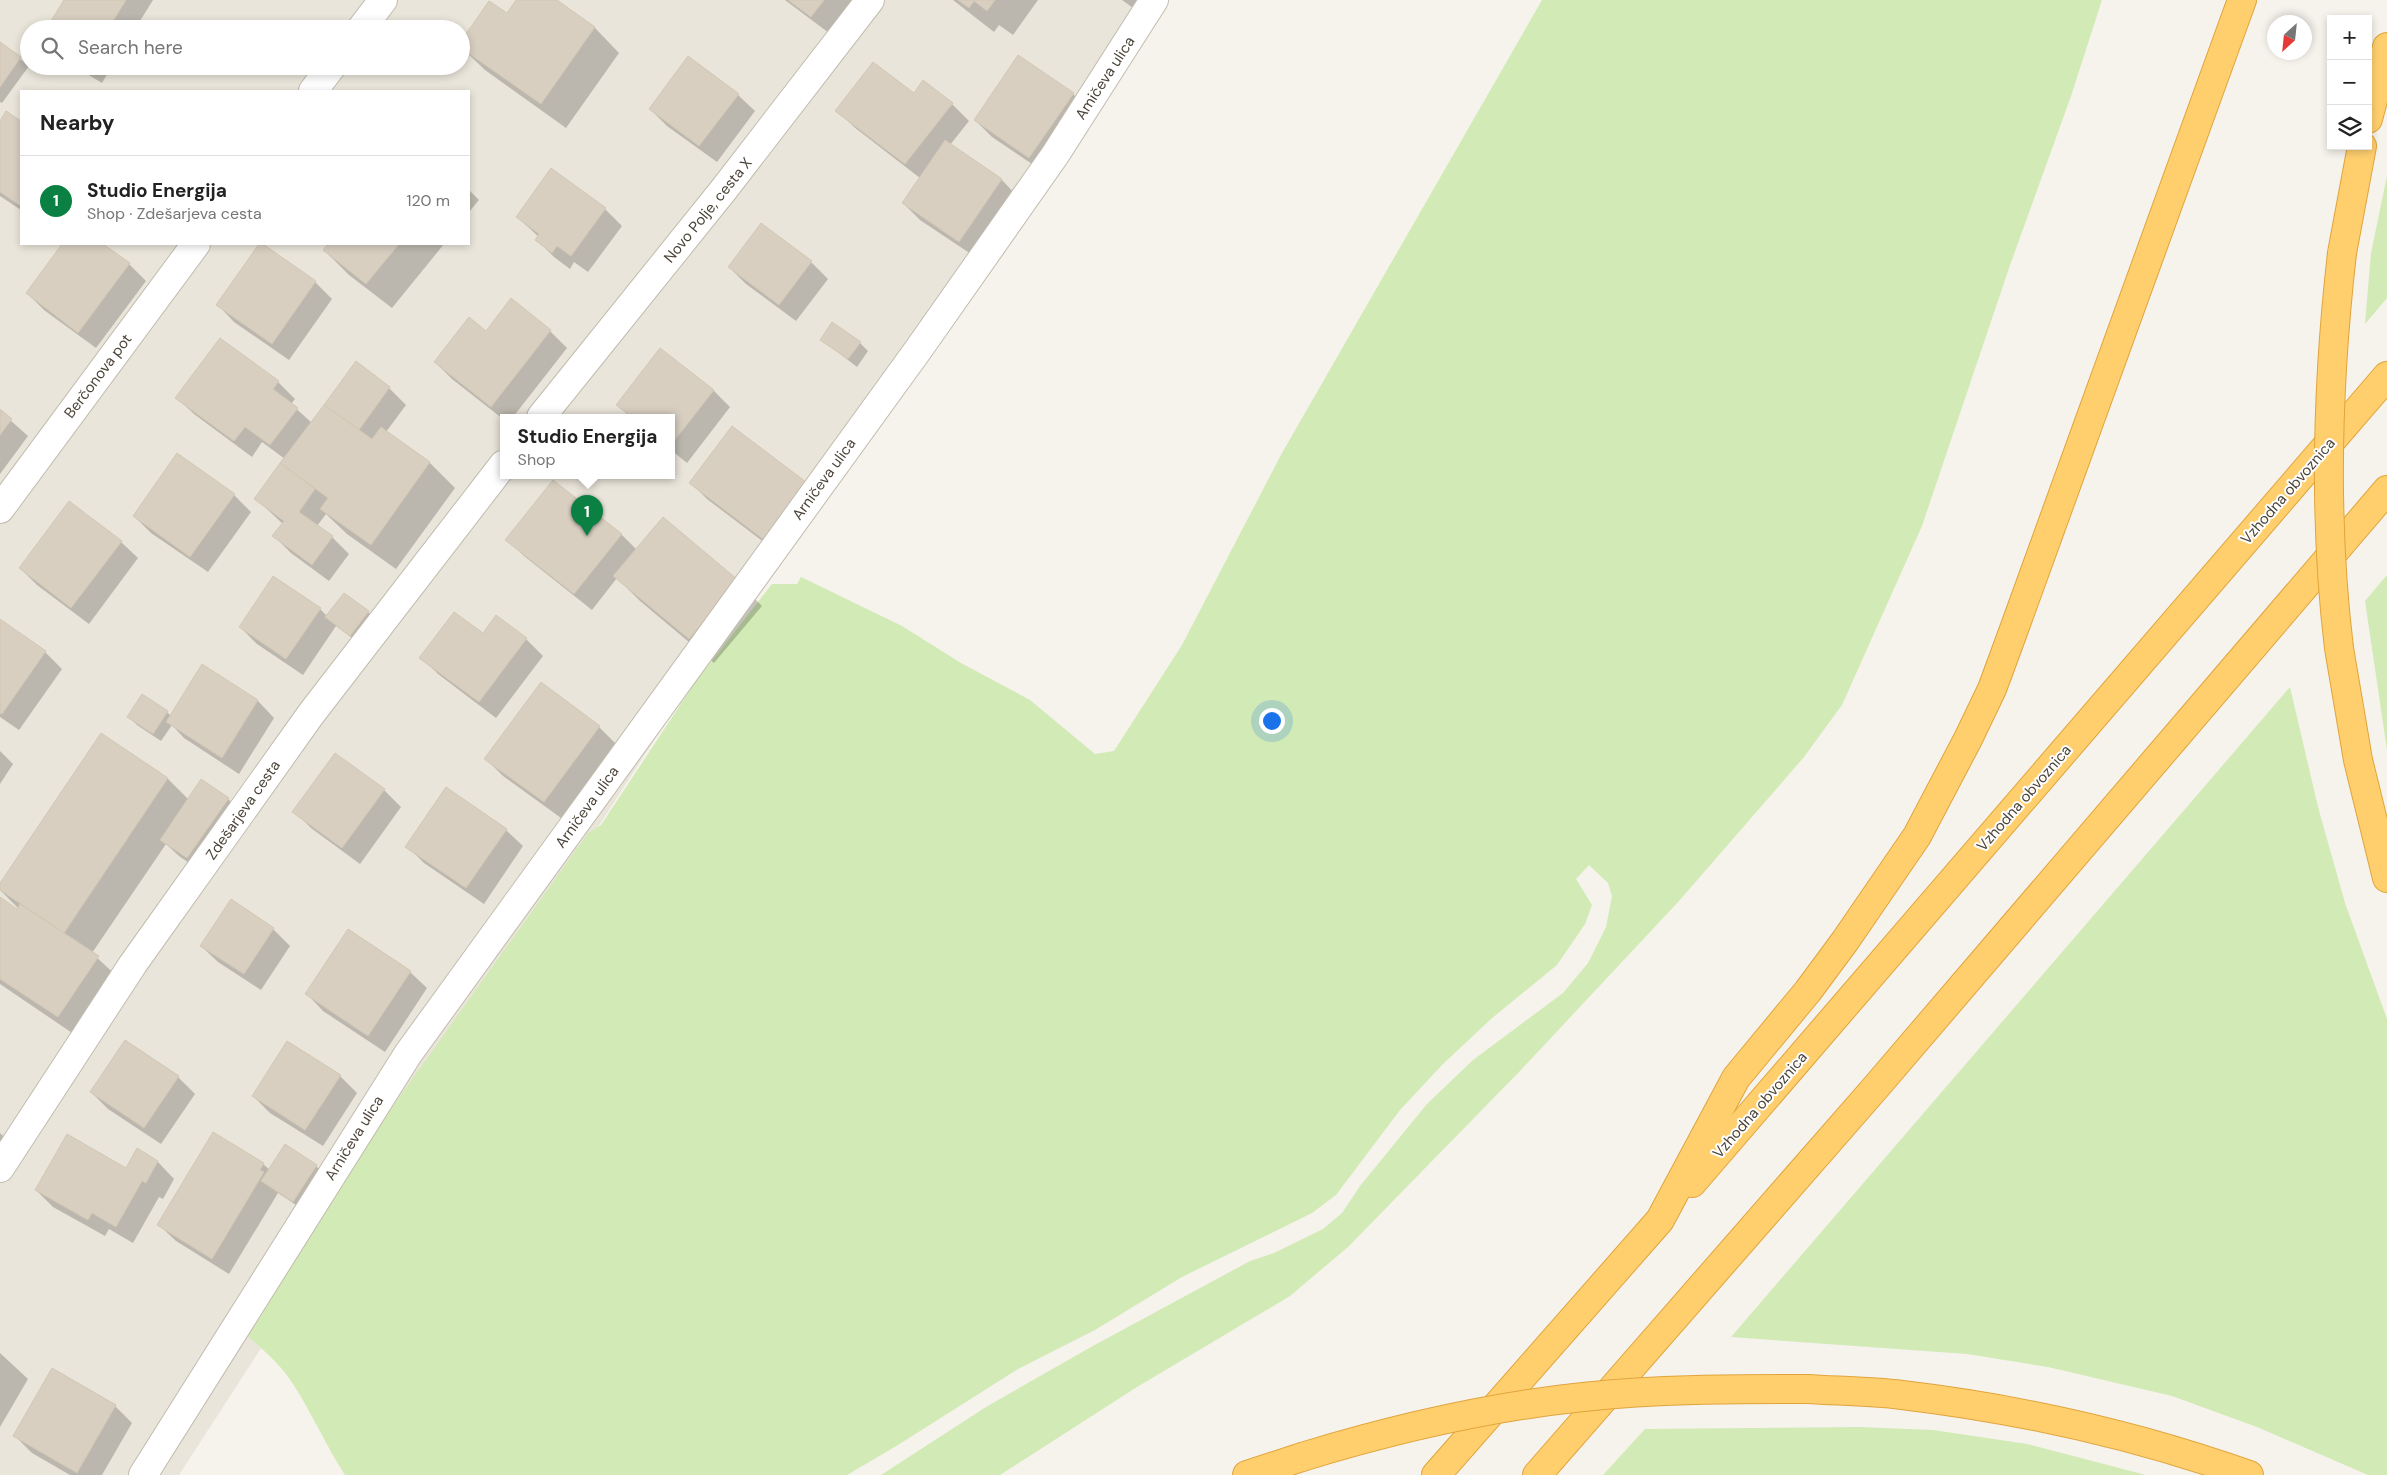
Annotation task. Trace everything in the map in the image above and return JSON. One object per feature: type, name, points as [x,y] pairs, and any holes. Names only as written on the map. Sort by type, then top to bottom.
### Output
[{"type":"highway","points":[[1436,1475],[1660,1220],[1736,1078],[1808,991],[1881,891],[1917,836],[1992,689],[2242,0]]},
{"type":"highway","points":[[2372,105],[2387,47]]},
{"type":"highway","points":[[2361,150],[2342,253],[2333,329],[2328,425],[2328,506],[2335,612],[2358,760],[2387,878]]},
{"type":"highway","name":"Vzhodna obvoznica","points":[[1660,1220],[2387,376]]},
{"type":"highway","points":[[1537,1475],[1876,1087],[2387,490]]},
{"type":"highway","points":[[1248,1475],[1358,1440],[1475,1413],[1583,1397],[1692,1389],[1807,1388],[1900,1395],[2000,1409],[2097,1429],[2194,1456],[2249,1475]]},
{"type":"street","points":[[368,20],[383,0]]},
{"type":"street","name":"Novo Polje, cesta X","points":[[543,414],[732,181],[870,0]]},
{"type":"street","name":"Amičeva ulica","points":[[1055,156],[1154,0]]},
{"type":"street","points":[[314,90],[325,75]]},
{"type":"street","name":"Arničeva ulica","points":[[144,1475],[408,1054],[918,350],[1055,156]]},
{"type":"street","name":"Berčonova pot","points":[[0,509],[195,245]]},
{"type":"street","name":"Zdešarjeva cesta","points":[[0,1168],[133,964],[310,714],[500,469]]},
{"type":"shaded area","points":[[0,0],[1167,0],[739,609],[179,1475],[0,1475]]},
{"type":"green space","points":[[1542,0],[2102,0],[2071,96],[2009,268],[1922,526],[1842,705],[1804,757],[1679,901],[1519,1072],[1348,1247],[1290,1296],[1137,1387],[1000,1475],[881,1475],[986,1407],[1091,1347],[1250,1261],[1274,1253],[1323,1229],[1342,1213],[1360,1186],[1427,1104],[1473,1060],[1563,993],[1588,963],[1606,927],[1612,896],[1608,883],[1589,865],[1576,879],[1592,905],[1585,924],[1557,965],[1491,1019],[1443,1064],[1400,1110],[1336,1195],[1312,1213],[1182,1277],[1095,1330],[1018,1369],[847,1475],[345,1475],[289,1377],[248,1336],[257,1303],[405,1089],[588,833],[601,825],[696,681],[772,584],[797,584],[801,577],[902,626],[961,663],[1030,700],[1095,754],[1114,751],[1182,645],[1282,453]]},
{"type":"green space","points":[[2387,176],[2387,298],[2365,324],[2371,253]]},
{"type":"green space","points":[[2387,575],[2387,750],[2365,601]]},
{"type":"green space","points":[[2290,687],[2318,807],[2345,903],[2387,1019],[2387,1475],[2368,1475],[2257,1427],[2172,1396],[2048,1367],[1967,1354],[1731,1337]]},
{"type":"green space","points":[[1859,1427],[1933,1430],[2027,1444],[2146,1475],[1603,1475],[1645,1429]]},
{"type":"building","points":[[64,0],[126,0],[114,20],[52,20]]},
{"type":"building","points":[[516,0],[557,0],[595,27],[541,104],[470,54],[470,28],[489,1],[507,13]]},
{"type":"building","points":[[788,0],[824,0],[811,17]]},
{"type":"building","points":[[958,0],[995,0],[987,11],[974,1],[969,8]]},
{"type":"building","points":[[0,42],[20,56],[20,58],[0,87]]},
{"type":"building","points":[[1018,55],[1074,93],[1029,158],[974,120]]},
{"type":"building","points":[[688,56],[739,94],[699,146],[649,109]]},
{"type":"building","points":[[873,62],[914,93],[923,80],[953,103],[905,164],[835,111]]},
{"type":"building","points":[[6,111],[20,120],[20,205],[0,192],[0,121]]},
{"type":"building","points":[[945,140],[1002,179],[959,242],[902,203]]},
{"type":"building","points":[[551,168],[606,208],[571,256],[557,246],[552,253],[535,240],[539,234],[516,217]]},
{"type":"building","points":[[761,223],[812,261],[779,305],[728,267]]},
{"type":"building","points":[[61,245],[104,245],[130,263],[78,333],[26,293]]},
{"type":"building","points":[[258,245],[264,245],[316,281],[272,344],[216,305]]},
{"type":"building","points":[[327,245],[398,245],[366,284],[323,250]]},
{"type":"building","points":[[511,298],[551,330],[491,407],[434,362],[469,317],[486,331]]},
{"type":"building","points":[[832,322],[861,342],[848,359],[820,340]]},
{"type":"building","points":[[220,338],[279,381],[273,389],[298,408],[270,445],[245,427],[234,441],[175,398]]},
{"type":"building","points":[[660,348],[714,390],[675,440],[675,414],[628,414],[616,405]]},
{"type":"building","points":[[356,361],[390,387],[359,430],[324,405]]},
{"type":"building","points":[[324,405],[372,439],[381,427],[430,462],[371,545],[320,509],[328,498],[280,463]]},
{"type":"building","points":[[0,409],[12,419],[0,435]]},
{"type":"building","points":[[732,426],[806,482],[763,539],[689,483]]},
{"type":"building","points":[[177,453],[235,494],[190,557],[133,516]]},
{"type":"building","points":[[280,463],[315,489],[299,512],[333,536],[312,565],[272,536],[284,521],[254,499]]},
{"type":"building","points":[[553,480],[622,534],[574,594],[505,540]]},
{"type":"building","points":[[69,501],[122,541],[71,608],[19,568]]},
{"type":"building","points":[[663,517],[738,580],[689,639],[613,576]]},
{"type":"building","points":[[273,576],[321,608],[286,659],[239,627]]},
{"type":"building","points":[[344,593],[369,611],[350,636],[325,617]]},
{"type":"building","points":[[454,612],[483,633],[496,615],[527,638],[479,702],[419,658]]},
{"type":"building","points":[[0,619],[46,651],[2,714],[0,713]]},
{"type":"building","points":[[202,664],[258,700],[222,758],[166,722]]},
{"type":"building","points":[[541,682],[600,726],[544,802],[484,759]]},
{"type":"building","points":[[142,694],[168,711],[153,734],[127,717]]},
{"type":"building","points":[[101,733],[168,778],[64,933],[0,890],[0,883]]},
{"type":"building","points":[[335,753],[385,789],[342,848],[292,812]]},
{"type":"building","points":[[201,779],[229,798],[187,858],[160,840]]},
{"type":"building","points":[[446,787],[507,829],[466,888],[405,847]]},
{"type":"building","points":[[0,897],[17,909],[20,904],[99,956],[58,1017],[0,979]]},
{"type":"building","points":[[231,899],[274,928],[244,974],[200,946]]},
{"type":"building","points":[[348,929],[411,971],[368,1036],[305,994]]},
{"type":"building","points":[[125,1040],[179,1076],[144,1128],[90,1092]]},
{"type":"building","points":[[287,1041],[341,1075],[305,1130],[252,1096]]},
{"type":"building","points":[[213,1132],[264,1163],[260,1170],[264,1172],[212,1259],[157,1225]]},
{"type":"building","points":[[67,1134],[126,1168],[137,1148],[158,1161],[146,1183],[142,1181],[116,1227],[92,1213],[88,1220],[35,1190]]},
{"type":"building","points":[[285,1144],[317,1165],[293,1202],[261,1181]]},
{"type":"building","points":[[52,1368],[116,1405],[77,1473],[13,1436]]},
{"type":"place","name":"Studio Energija","points":[[587,536]]}]
